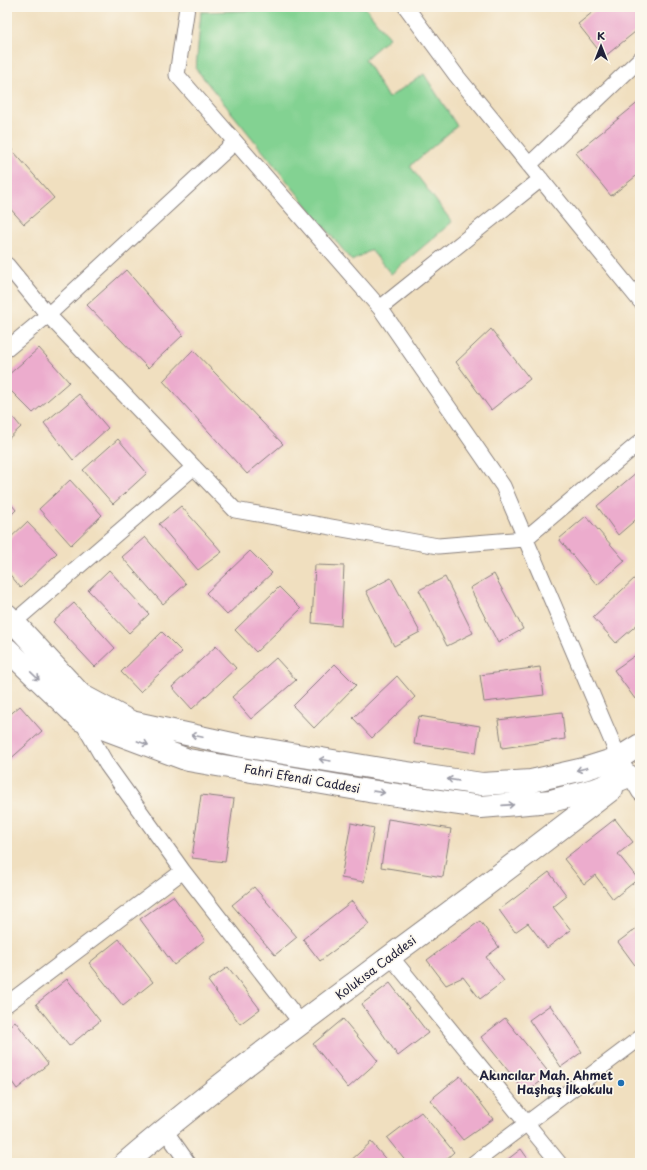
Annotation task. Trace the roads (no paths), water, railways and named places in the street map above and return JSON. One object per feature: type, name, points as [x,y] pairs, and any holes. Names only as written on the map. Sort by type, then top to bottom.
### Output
[{"type":"street","points":[[186,7],[177,75],[380,308],[503,486],[525,539],[632,774]]},
{"type":"street","points":[[406,7],[456,75],[640,301]]},
{"type":"street","points":[[529,165],[640,59]]},
{"type":"street","points":[[7,349],[48,315],[235,142]]},
{"type":"street","points":[[380,308],[541,179]]},
{"type":"street","points":[[7,265],[48,315],[235,510],[438,546],[525,539],[640,442]]},
{"type":"street","points":[[10,618],[194,467]]},
{"type":"street","name":"Fahri Efendi Caddesi","points":[[10,618],[81,695],[131,722],[237,745],[482,784],[531,781],[584,769],[632,774]]},
{"type":"street","name":"Fahri Efendi Caddesi","points":[[7,649],[81,720],[188,760],[369,791],[481,807],[551,802],[597,789],[632,774]]},
{"type":"street","points":[[81,720],[107,765],[184,871],[301,1024]]},
{"type":"street","points":[[632,774],[640,745]]},
{"type":"street","name":"Kolukısa Caddesi","points":[[125,1163],[164,1129],[632,774]]},
{"type":"street","points":[[7,1004],[184,871]]},
{"type":"street","points":[[391,956],[559,1163]]},
{"type":"street","points":[[474,1163],[640,1038]]},
{"type":"street","points":[[164,1129],[188,1163]]},
{"type":"place","name":"Akıncılar Mah. Ahmet Haşhaş İlkokulu","points":[[621,1083]]}]
